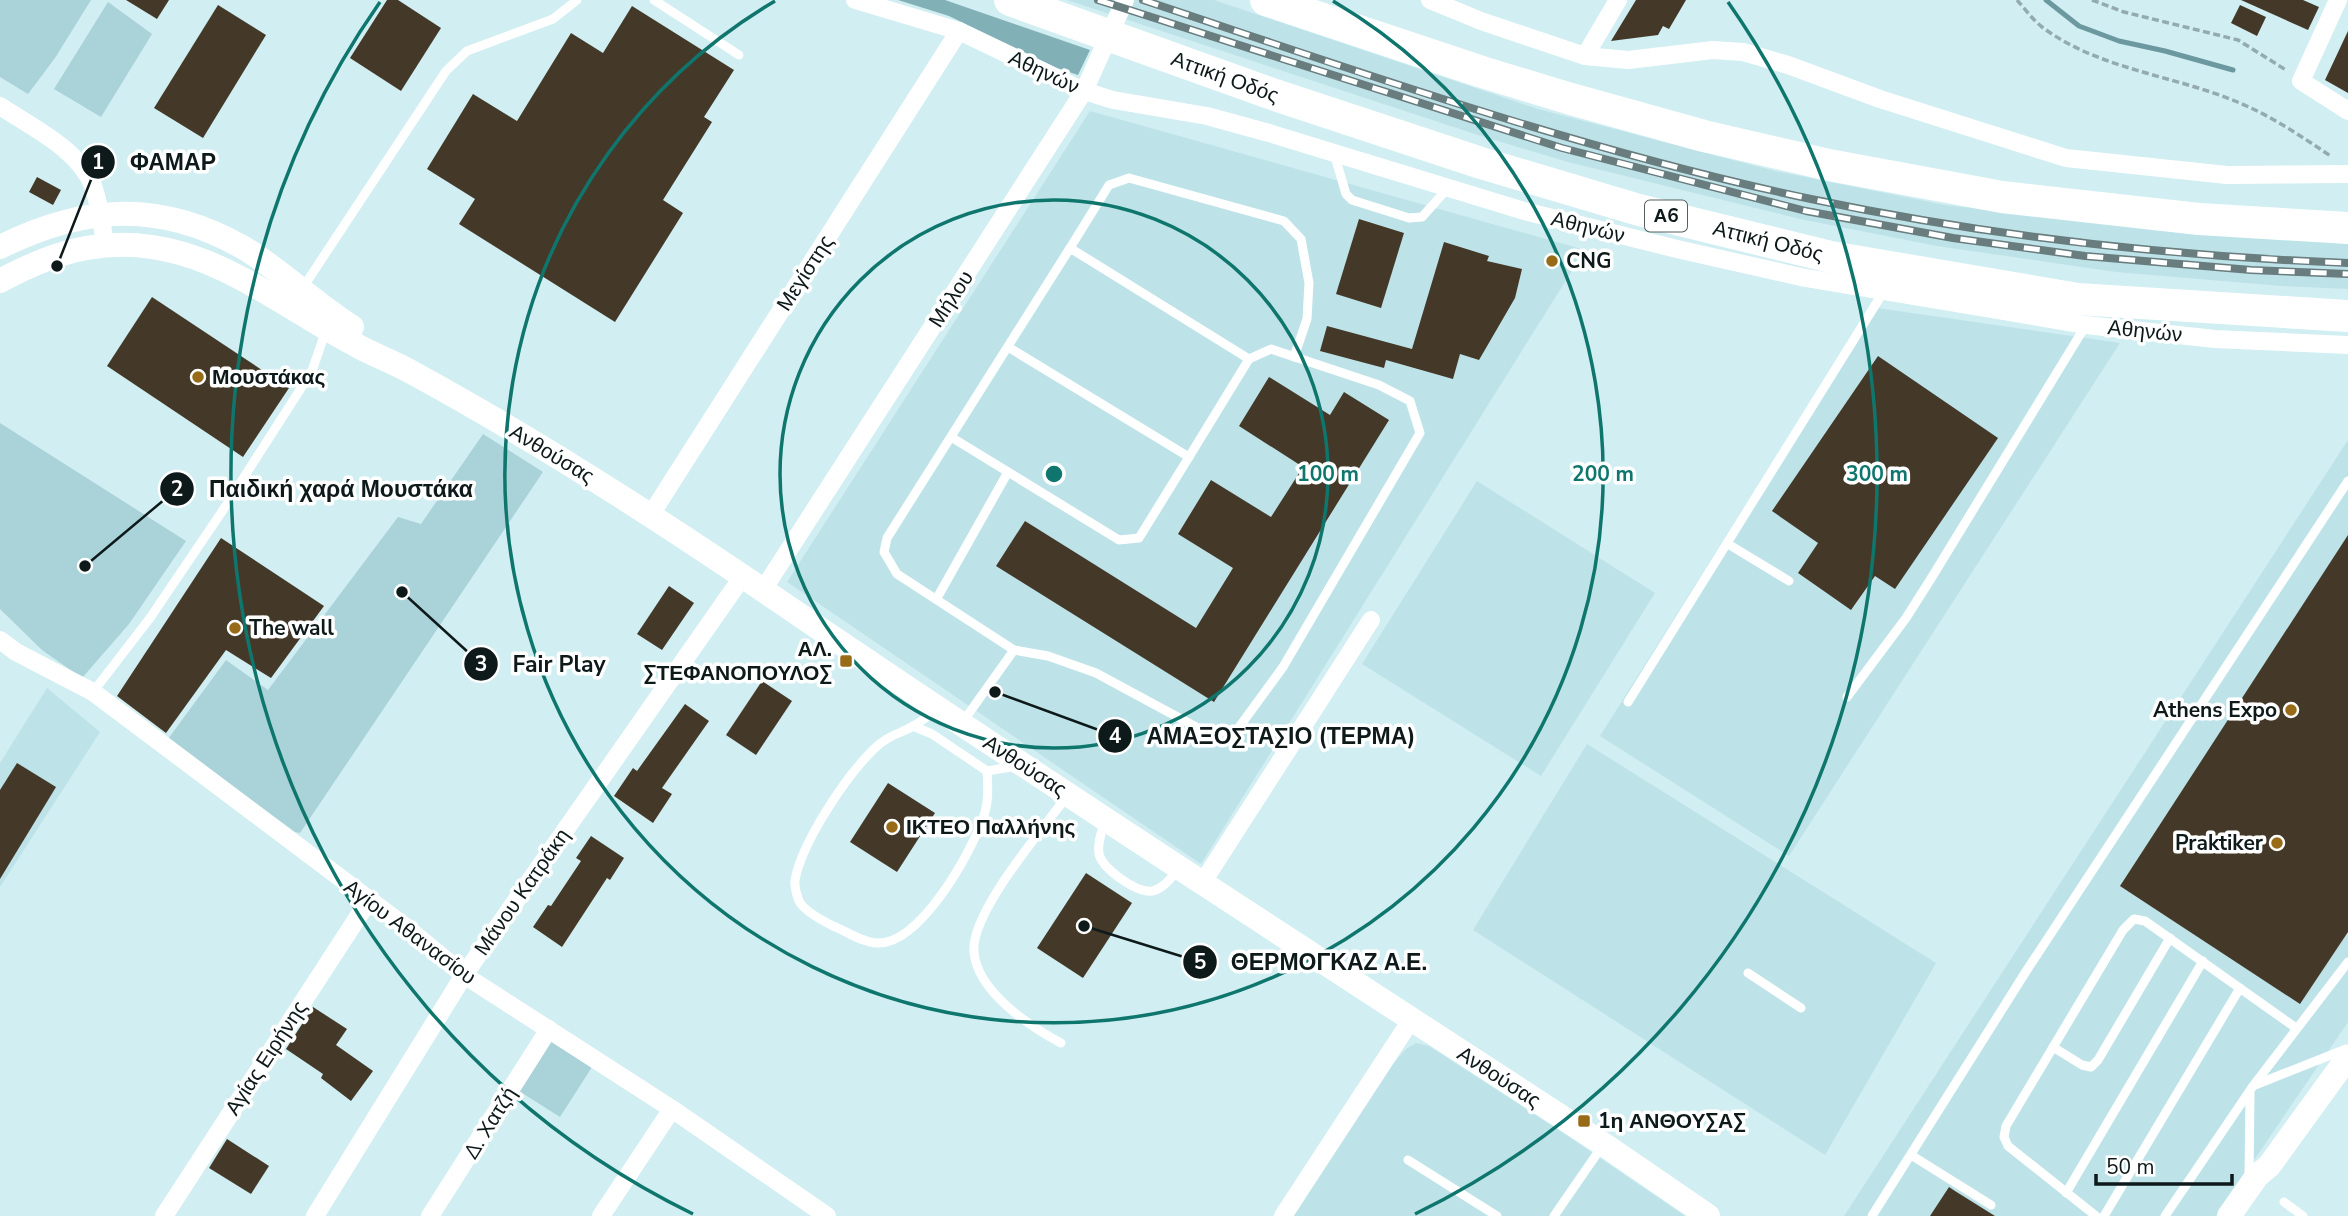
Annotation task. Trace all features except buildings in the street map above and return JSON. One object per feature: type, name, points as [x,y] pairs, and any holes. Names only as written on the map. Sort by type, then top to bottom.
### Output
[{"type":"highway","name":"Αττική Οδός","points":[[1010,0],[1275,95],[1481,163],[1639,210],[1831,257],[2078,299],[2348,316]]},
{"type":"highway","points":[[1266,0],[1571,99],[1704,136],[1829,165],[2002,197],[2199,219],[2348,229]]},
{"type":"street","name":"Αθηνών","points":[[855,0],[959,31],[1087,86],[1113,100],[1207,116],[1524,211],[1676,249],[1801,277],[2086,325],[2215,339],[2348,345]]},
{"type":"street","name":"Μήλου","points":[[763,590],[1087,86],[1125,0]]},
{"type":"street","points":[[1430,0],[1480,21],[1585,56],[1628,60],[1713,50],[1744,52],[1880,99],[2066,158],[2227,175],[2343,167]]},
{"type":"street","points":[[1585,56],[1618,0]]},
{"type":"street","points":[[2338,0],[2301,80],[2348,111]]},
{"type":"street","name":"Μεγίστης","points":[[650,516],[959,31]]},
{"type":"street","points":[[0,106],[62,147],[81,167],[92,184],[105,244]]},
{"type":"street","name":"Ανθούσας","points":[[0,247],[51,225],[100,214],[149,215],[196,225],[243,248],[391,353],[408,369]]},
{"type":"street","name":"Ανθούσας","points":[[0,281],[24,268],[90,245],[155,246],[204,260],[227,271],[326,329],[384,360],[408,369],[553,454],[743,576],[938,709],[1603,1144],[1708,1216]]},
{"type":"street","name":"Μάνου Κατράκη","points":[[315,1216],[464,975],[743,576]]},
{"type":"street","points":[[1203,882],[1371,620]]},
{"type":"street","name":"Αγίου Αθανασίου","points":[[0,640],[16,652],[93,692],[407,928],[464,975],[672,1108],[827,1216]]},
{"type":"street","name":"Αγίας Ειρήνης","points":[[172,1213],[369,900]]},
{"type":"street","points":[[1283,1216],[1411,1020]]},
{"type":"street","name":"Δ. Χατζή","points":[[430,1216],[549,1029]]},
{"type":"street","points":[[2229,1216],[2348,1057]]},
{"type":"street","points":[[601,1216],[672,1108]]},
{"type":"street","points":[[2245,1216],[2264,1184],[2269,1166]]},
{"type":"lane","points":[[301,290],[446,71],[467,51],[553,19],[577,0]]},
{"type":"lane","points":[[654,0],[739,55]]},
{"type":"lane","points":[[1334,153],[1346,194],[1352,200],[1409,218],[1422,217],[1448,188]]},
{"type":"lane","points":[[951,436],[1119,540],[1139,538],[1249,359],[1271,349],[1294,357],[1379,385],[1410,401],[1420,433],[1283,667],[1237,730],[1209,734],[1096,673],[1048,656],[1014,650],[897,574],[884,552],[887,538],[951,436],[1008,347],[1070,248],[1110,186],[1129,178],[1284,220],[1301,239],[1309,283],[1307,320],[1294,357]]},
{"type":"lane","points":[[1070,248],[1249,359]]},
{"type":"lane","points":[[1628,702],[1884,292]]},
{"type":"lane","points":[[1847,697],[1906,618],[2086,325]]},
{"type":"lane","points":[[93,692],[150,618],[222,513],[312,371],[326,329]]},
{"type":"lane","points":[[1008,347],[1189,457]]},
{"type":"lane","points":[[936,598],[1008,472]]},
{"type":"lane","points":[[1872,1216],[2025,973],[2348,481]]},
{"type":"lane","points":[[1728,544],[1788,581]]},
{"type":"lane","points":[[961,724],[1014,650]]},
{"type":"lane","points":[[938,709],[913,726],[889,736],[873,749],[833,801],[806,849],[795,883],[800,903],[822,921],[878,943],[901,935],[933,908],[960,867],[984,818],[989,794],[987,771]]},
{"type":"lane","points":[[913,726],[932,734],[987,771],[1024,765]]},
{"type":"lane","points":[[1061,1042],[1034,1028],[1011,1010],[979,975],[974,952],[976,932],[985,912],[1068,795]]},
{"type":"lane","points":[[1105,819],[1099,839],[1099,855],[1109,871],[1136,888],[1152,891],[1166,884],[1181,867]]},
{"type":"lane","points":[[2095,1216],[2008,1146],[2004,1137],[2006,1126],[2053,1047],[2123,930],[2134,919],[2145,921],[2296,1028]]},
{"type":"lane","points":[[2053,1047],[2082,1065],[2091,1067],[2098,1060],[2170,938]]},
{"type":"lane","points":[[2066,1193],[2203,961]]},
{"type":"lane","points":[[2165,1216],[2251,1088],[2348,961]]},
{"type":"lane","points":[[1748,973],[1801,1008]]},
{"type":"lane","points":[[2104,1216],[2240,988]]},
{"type":"lane","points":[[2251,1088],[2348,1048]]},
{"type":"lane","points":[[2249,1186],[2251,1088]]},
{"type":"lane","points":[[1554,1216],[1603,1144]]},
{"type":"lane","points":[[1911,1155],[1991,1205]]},
{"type":"lane","points":[[1408,1160],[1497,1216]]},
{"type":"lane","points":[[2284,1202],[2304,1216]]},
{"type":"path","points":[[2017,0],[2040,26],[2074,48],[2235,101],[2280,123],[2343,167]]},
{"type":"path","points":[[2092,0],[2124,12],[2238,40],[2301,80]]},
{"type":"shaded area","points":[[0,0],[91,0],[55,58],[28,94],[0,77]]},
{"type":"shaded area","points":[[898,0],[945,0],[1090,50],[1078,75],[1057,68],[949,16]]},
{"type":"shaded area","points":[[1067,0],[1214,0],[1538,109],[1775,171],[1945,205],[2157,230],[2348,242],[2348,289],[2116,272],[1937,246],[1800,219],[1568,162]]},
{"type":"shaded area","points":[[108,2],[152,34],[101,117],[54,89]]},
{"type":"shaded area","points":[[1090,111],[1585,250],[1201,864],[787,582]]},
{"type":"shaded area","points":[[1870,307],[2120,343],[1789,856],[1600,736]]},
{"type":"shaded area","points":[[0,423],[186,541],[129,624],[82,678],[42,650],[0,609]]},
{"type":"shaded area","points":[[483,434],[543,472],[300,833],[295,832],[168,739],[226,660],[268,690],[398,517],[421,524]]},
{"type":"shaded area","points":[[2348,440],[2348,1022],[2216,1216],[1844,1216]]},
{"type":"shaded area","points":[[1477,481],[1655,593],[1541,776],[1362,664]]},
{"type":"shaded area","points":[[47,688],[100,732],[0,887],[0,763]]},
{"type":"shaded area","points":[[1587,744],[1936,963],[1825,1155],[1473,930]]},
{"type":"shaded area","points":[[556,1027],[599,1056],[560,1117],[519,1091]]},
{"type":"shaded area","points":[[1416,1043],[1429,1046],[1685,1216],[1293,1216],[1389,1068],[1406,1049]]},
{"type":"waterway","points":[[2046,0],[2079,26],[2119,41],[2233,70]]},
{"type":"railway","points":[[1098,0],[1562,148],[1806,211],[1953,238],[2085,256],[2251,270],[2348,274]]},
{"type":"railway","points":[[1143,0],[1557,134],[1726,180],[1811,199],[1944,224],[2078,242],[2213,255],[2348,263]]},
{"type":"place","name":"CNG","points":[[1552,261]]},
{"type":"place","name":"ΦΑΜΑΡ","points":[[57,266]]},
{"type":"place","name":"Μουστάκας","points":[[198,377]]},
{"type":"place","name":"Παιδική χαρά Μουστάκα","points":[[85,566]]},
{"type":"place","name":"Fair Play","points":[[402,592]]},
{"type":"place","name":"The wall","points":[[235,628]]},
{"type":"place","name":"ΑΛ. ΣΤΕΦΑΝΟΠΟΥΛΟΣ","points":[[846,661]]},
{"type":"place","name":"ΑΜΑΞΟΣΤΑΣΙΟ (ΤΕΡΜΑ)","points":[[995,692]]},
{"type":"place","name":"Athens Expo","points":[[2291,710]]},
{"type":"place","name":"ΙΚΤΕΟ Παλλήνης","points":[[892,827]]},
{"type":"place","name":"Praktiker","points":[[2277,843]]},
{"type":"place","name":"ΘΕΡΜΟΓΚΑΖ Α.Ε.","points":[[1084,926]]},
{"type":"place","name":"1η ΑΝΘΟΥΣΑΣ","points":[[1584,1121]]}]
